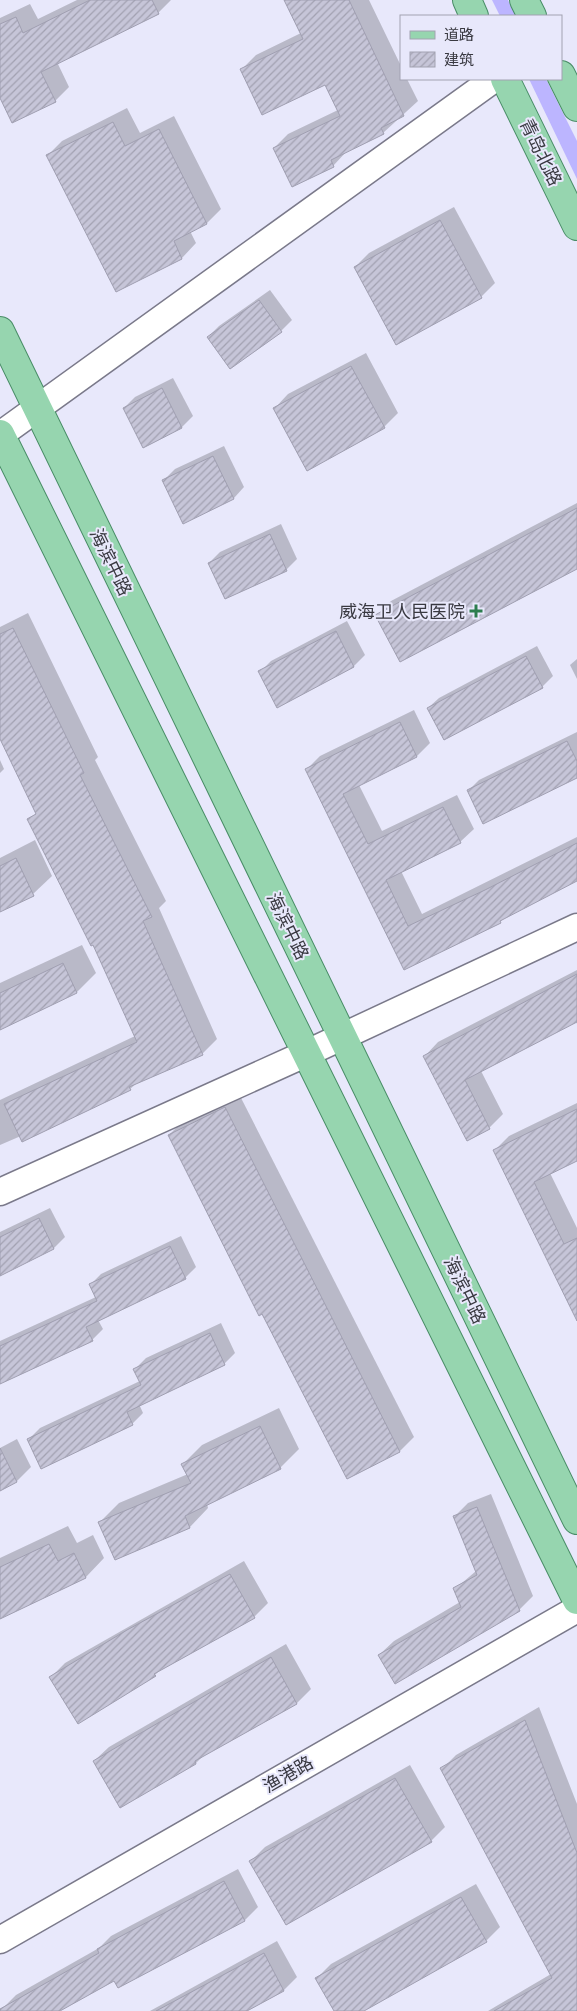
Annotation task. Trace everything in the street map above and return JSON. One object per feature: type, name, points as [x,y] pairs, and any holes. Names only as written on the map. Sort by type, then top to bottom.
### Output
[{"type":"main road","points":[[467,0],[474,15]]},
{"type":"main road","points":[[524,0],[532,15]]},
{"type":"main road","points":[[562,77],[577,107]]},
{"type":"main road","name":"青岛北路","points":[[505,80],[577,226]]},
{"type":"main road","name":"海滨中路","points":[[0,331],[36,409],[577,1520]]},
{"type":"main road","points":[[0,435],[577,1600]]},
{"type":"street","points":[[0,435],[493,80]]},
{"type":"street","points":[[0,1192],[305,1054],[577,927]]},
{"type":"street","name":"渔港路","points":[[0,1940],[577,1609]]},
{"type":"shaded area","points":[[492,0],[508,0],[516,15],[500,15]]},
{"type":"shaded area","points":[[529,80],[546,80],[577,141],[577,179]]},
{"type":"building","points":[[90,0],[152,0],[159,14],[41,72],[56,102],[12,123],[0,98],[0,24],[16,17],[23,33]]},
{"type":"building","points":[[284,0],[349,0],[404,116],[381,128],[384,134],[331,160],[334,167],[292,187],[273,148],[340,116],[325,85],[262,115],[240,69],[303,39]]},
{"type":"building","points":[[113,122],[125,146],[159,129],[207,224],[174,241],[182,259],[116,292],[46,155]]},
{"type":"building","points":[[440,220],[482,298],[396,345],[354,267]]},
{"type":"building","points":[[259,300],[282,332],[230,369],[207,337]]},
{"type":"building","points":[[351,366],[385,428],[307,471],[273,408]]},
{"type":"building","points":[[162,388],[182,428],[143,448],[123,408]]},
{"type":"building","points":[[213,456],[234,499],[183,524],[162,480]]},
{"type":"building","points":[[577,508],[577,569],[400,662],[375,615]]},
{"type":"building","points":[[270,534],[287,571],[225,599],[208,563]]},
{"type":"building","points":[[13,628],[84,773],[80,775],[152,917],[143,921],[203,1055],[129,1087],[131,1090],[22,1142],[4,1104],[137,1042],[93,945],[91,946],[27,819],[36,814],[0,739],[0,634]]},
{"type":"building","points":[[336,631],[354,667],[277,708],[258,671]]},
{"type":"building","points":[[526,656],[543,688],[444,740],[427,708]]},
{"type":"building","points":[[400,722],[417,757],[343,794],[368,844],[443,807],[461,843],[386,880],[408,926],[485,890],[577,843],[577,881],[500,921],[501,923],[404,970],[305,769]]},
{"type":"building","points":[[567,741],[577,761],[577,778],[483,824],[467,790]]},
{"type":"building","points":[[16,858],[34,896],[0,912],[0,866]]},
{"type":"building","points":[[63,963],[77,993],[0,1030],[0,993]]},
{"type":"building","points":[[577,974],[577,1022],[465,1080],[490,1129],[467,1141],[423,1056]]},
{"type":"building","points":[[225,1107],[400,1452],[347,1479],[262,1314],[259,1316],[168,1135]]},
{"type":"building","points":[[577,1109],[577,1161],[534,1182],[564,1244],[577,1238],[577,1321],[493,1150]]},
{"type":"building","points":[[39,1218],[54,1249],[0,1276],[0,1237]]},
{"type":"building","points":[[170,1246],[186,1279],[86,1327],[93,1341],[0,1384],[0,1346],[97,1301],[89,1284]]},
{"type":"building","points":[[210,1333],[225,1365],[127,1412],[133,1425],[41,1469],[27,1439],[141,1385],[133,1369]]},
{"type":"building","points":[[260,1426],[281,1469],[185,1516],[190,1528],[115,1560],[98,1522],[191,1483],[181,1464]]},
{"type":"building","points":[[0,1448],[17,1482],[0,1491]]},
{"type":"building","points":[[477,1507],[520,1611],[395,1684],[378,1655],[461,1607],[453,1588],[477,1575],[453,1516]]},
{"type":"building","points":[[49,1544],[58,1561],[74,1553],[86,1578],[0,1619],[0,1567]]},
{"type":"building","points":[[230,1574],[255,1618],[154,1674],[156,1676],[78,1724],[49,1677],[127,1630]]},
{"type":"building","points":[[271,1657],[297,1704],[195,1761],[196,1764],[120,1808],[93,1761]]},
{"type":"building","points":[[525,1720],[577,1853],[577,2011],[494,2011],[552,1978],[440,1768]]},
{"type":"building","points":[[395,1778],[432,1842],[286,1925],[249,1861]]},
{"type":"building","points":[[224,1881],[245,1921],[118,1988],[114,1981],[60,2011],[0,2011],[0,2009],[99,1953],[97,1949]]},
{"type":"building","points":[[461,1897],[487,1942],[364,2011],[334,2011],[315,1978]]},
{"type":"building","points":[[264,1953],[284,1991],[247,2011],[156,2011]]},
{"type":"place","name":"威海卫人民医院","points":[[476,611]]}]
